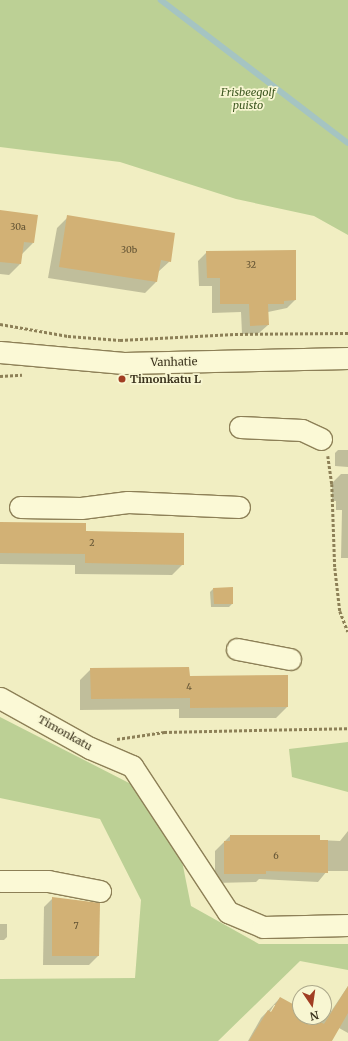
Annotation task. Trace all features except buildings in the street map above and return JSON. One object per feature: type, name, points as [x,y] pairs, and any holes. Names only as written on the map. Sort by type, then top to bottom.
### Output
[{"type":"street","name":"Vanhatie","points":[[0,352],[124,363],[348,358]]},
{"type":"street","points":[[240,427],[302,430],[321,439]]},
{"type":"street","points":[[20,507],[81,508],[128,502],[239,507]]},
{"type":"street","points":[[237,649],[290,659]]},
{"type":"street","name":"Timonkatu","points":[[0,698],[100,752],[132,766],[228,912],[263,927],[348,926]]},
{"type":"street","points":[[0,881],[48,881],[100,891]]},
{"type":"path","points":[[0,324],[68,336],[120,340],[235,334],[348,333]]},
{"type":"path","points":[[321,439],[330,459],[335,568],[340,611],[348,632]]},
{"type":"path","points":[[100,752],[108,744],[122,736],[164,732],[348,728]]},
{"type":"green space","name":"Frisbeegolf puisto","points":[[0,0],[348,0],[348,235],[314,216],[236,199],[120,162],[0,147]]},
{"type":"green space","points":[[0,717],[131,784],[181,856],[191,906],[259,944],[348,944],[348,970],[300,961],[218,1041],[0,1041],[0,979],[135,978],[141,900],[100,819],[0,798]]},
{"type":"green space","points":[[348,742],[348,792],[292,777],[289,749]]},
{"type":"waterway","points":[[161,0],[348,143]]},
{"type":"place","name":"Timonkatu L","points":[[122,379]]}]
